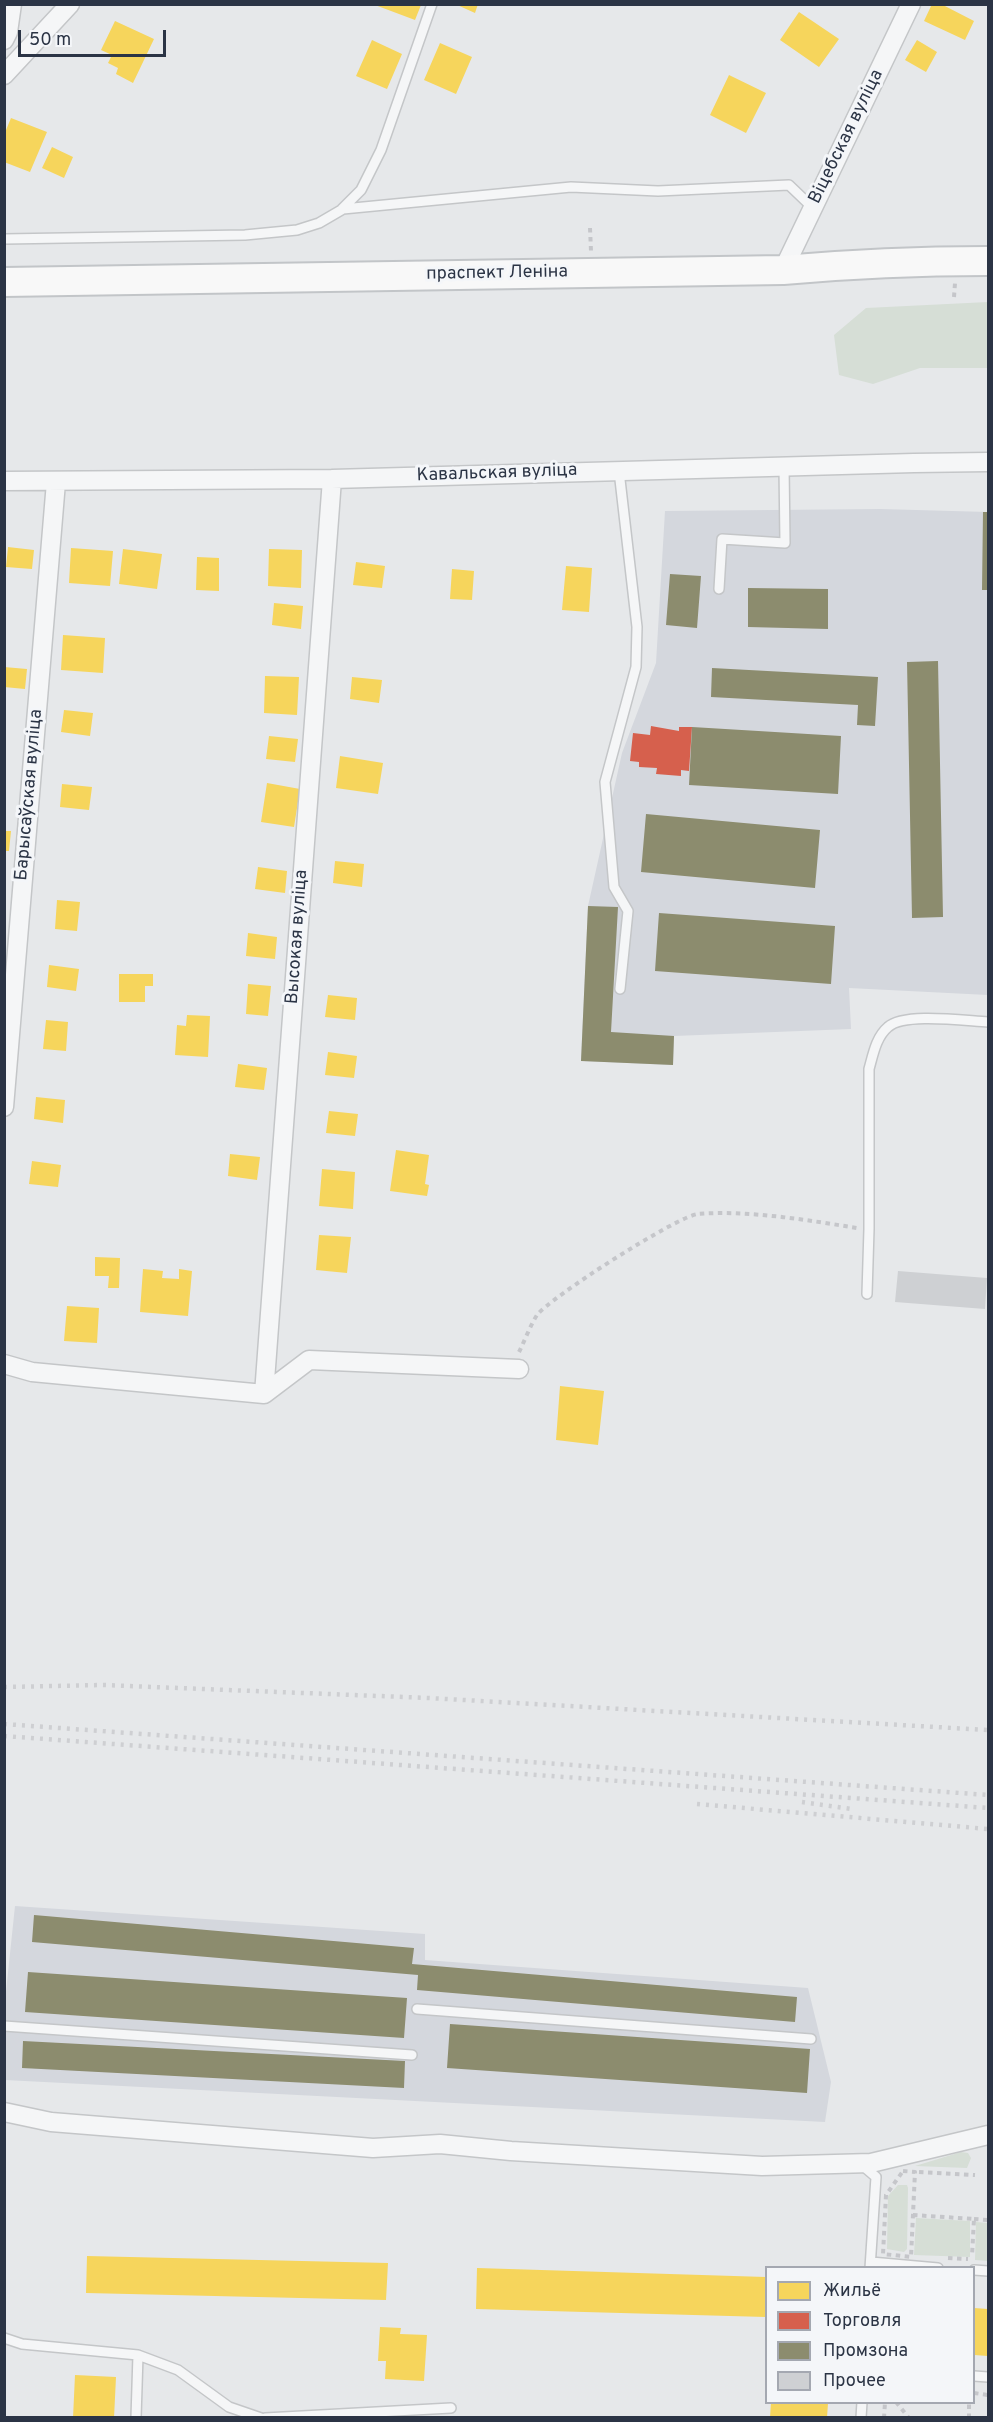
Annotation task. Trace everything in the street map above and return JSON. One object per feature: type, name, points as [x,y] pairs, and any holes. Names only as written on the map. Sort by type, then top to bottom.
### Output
[{"type":"main road","name":"праспект Леніна","points":[[4,282],[783,270],[860,263],[883,265],[988,261]]},
{"type":"street","points":[[4,40],[8,32],[12,4]]},
{"type":"street","points":[[4,75],[70,4]]},
{"type":"street","name":"Віцебская вуліца","points":[[783,270],[911,4]]},
{"type":"street","name":"Кавальская вуліца","points":[[4,481],[332,479],[988,462]]},
{"type":"street","name":"Высокая вуліца","points":[[264,1395],[332,479]]},
{"type":"street","name":"Барысаўская вуліца","points":[[4,1107],[56,482]]},
{"type":"street","points":[[4,1365],[32,1372],[264,1395],[309,1360],[515,1369]]},
{"type":"street","points":[[4,2112],[51,2122],[373,2148],[440,2144],[511,2151],[762,2166],[871,2163],[988,2135]]},
{"type":"lane","points":[[4,239],[245,235],[297,230],[319,223],[340,210],[361,190],[381,150],[432,4]]},
{"type":"lane","points":[[340,210],[571,187],[658,190],[789,185],[813,208]]},
{"type":"lane","points":[[719,589],[722,539],[785,543],[784,466]]},
{"type":"lane","points":[[620,471],[638,627],[636,667],[605,782],[614,887],[628,911],[620,989]]},
{"type":"lane","points":[[867,1294],[869,1069],[875,1046],[888,1027],[903,1019],[988,1022]]},
{"type":"lane","points":[[417,2009],[811,2039]]},
{"type":"lane","points":[[4,2026],[412,2055]]},
{"type":"lane","points":[[860,2163],[876,2177],[870,2265],[893,2266]]},
{"type":"lane","points":[[4,2338],[22,2344],[138,2355],[178,2370],[229,2408],[263,2418],[339,2416],[451,2408]]},
{"type":"lane","points":[[136,2418],[138,2355]]},
{"type":"path","points":[[515,1369],[538,1315],[565,1292],[663,1228],[696,1214],[774,1216],[869,1229]]},
{"type":"path","points":[[921,2257],[883,2254],[886,2195],[903,2171],[975,2175]]},
{"type":"path","points":[[911,2257],[915,2172]]},
{"type":"path","points":[[913,2216],[988,2220]]},
{"type":"path","points":[[942,2258],[972,2259],[974,2219]]},
{"type":"path","points":[[897,2404],[909,2418]]},
{"type":"shaded area","points":[[988,302],[988,368],[920,368],[873,384],[839,375],[834,335],[866,308]]},
{"type":"shaded area","points":[[880,509],[988,512],[988,995],[849,988],[851,1029],[674,1036],[673,1065],[581,1061],[588,906],[622,753],[656,663],[665,511]]},
{"type":"shaded area","points":[[15,1906],[425,1934],[425,1960],[808,1988],[831,2082],[825,2122],[5,2080],[5,2001]]},
{"type":"shaded area","points":[[961,2152],[968,2153],[971,2158],[967,2168],[915,2166]]},
{"type":"shaded area","points":[[898,2185],[907,2185],[908,2188],[907,2249],[904,2252],[887,2249],[888,2196]]},
{"type":"shaded area","points":[[916,2218],[970,2221],[970,2257],[914,2255]]},
{"type":"shaded area","points":[[976,2222],[988,2223],[988,2261],[975,2260]]},
{"type":"building: Жильё","points":[[455,4],[478,4],[475,13]]},
{"type":"building: Жильё","points":[[932,4],[941,4],[974,21],[965,40],[924,21]]},
{"type":"building: Жильё","points":[[375,5],[421,5],[415,20]]},
{"type":"building: Жильё","points":[[799,12],[839,39],[819,67],[780,40]]},
{"type":"building: Жильё","points":[[115,21],[154,39],[133,83],[116,74],[118,68],[108,63],[112,55],[101,50]]},
{"type":"building: Жильё","points":[[372,40],[402,54],[387,89],[356,76]]},
{"type":"building: Жильё","points":[[917,40],[937,52],[926,72],[905,60]]},
{"type":"building: Жильё","points":[[440,43],[472,57],[456,94],[424,80]]},
{"type":"building: Жильё","points":[[729,75],[766,93],[746,133],[710,115]]},
{"type":"building: Жильё","points":[[11,118],[47,132],[30,172],[4,162],[4,135]]},
{"type":"building: Жильё","points":[[52,147],[73,157],[64,178],[42,168]]},
{"type":"building: Жильё","points":[[8,547],[34,550],[32,569],[6,567]]},
{"type":"building: Жильё","points":[[71,548],[113,551],[110,586],[69,583]]},
{"type":"building: Жильё","points":[[123,549],[162,554],[157,589],[119,584]]},
{"type":"building: Жильё","points":[[269,549],[302,550],[301,588],[268,586]]},
{"type":"building: Жильё","points":[[197,557],[219,558],[219,591],[196,590]]},
{"type":"building: Жильё","points":[[356,562],[385,566],[382,588],[353,585]]},
{"type":"building: Жильё","points":[[566,566],[592,568],[589,612],[562,610]]},
{"type":"building: Жильё","points":[[452,569],[474,571],[472,600],[450,599]]},
{"type":"building: Жильё","points":[[274,603],[303,606],[301,629],[272,625]]},
{"type":"building: Жильё","points":[[63,635],[105,638],[103,673],[61,670]]},
{"type":"building: Жильё","points":[[4,667],[27,669],[25,689],[4,687]]},
{"type":"building: Жильё","points":[[265,676],[299,677],[297,715],[264,713]]},
{"type":"building: Жильё","points":[[352,677],[382,680],[379,703],[350,699]]},
{"type":"building: Жильё","points":[[64,710],[93,713],[90,736],[61,732]]},
{"type":"building: Жильё","points":[[269,736],[298,739],[295,762],[266,759]]},
{"type":"building: Жильё","points":[[340,756],[383,763],[378,794],[336,788]]},
{"type":"building: Жильё","points":[[267,783],[300,789],[294,827],[261,822]]},
{"type":"building: Жильё","points":[[62,784],[92,787],[89,810],[60,807]]},
{"type":"building: Жильё","points":[[4,831],[11,831],[9,851],[4,851]]},
{"type":"building: Жильё","points":[[335,861],[364,864],[362,887],[333,883]]},
{"type":"building: Жильё","points":[[258,867],[287,871],[285,893],[255,889]]},
{"type":"building: Жильё","points":[[57,900],[80,902],[77,931],[55,929]]},
{"type":"building: Жильё","points":[[248,933],[277,937],[275,959],[246,956]]},
{"type":"building: Жильё","points":[[49,965],[79,969],[76,991],[47,987]]},
{"type":"building: Жильё","points":[[119,974],[153,974],[153,986],[145,986],[145,1002],[119,1002]]},
{"type":"building: Жильё","points":[[248,984],[271,986],[268,1016],[246,1014]]},
{"type":"building: Жильё","points":[[328,995],[357,998],[355,1020],[325,1017]]},
{"type":"building: Жильё","points":[[187,1015],[210,1016],[208,1057],[175,1055],[177,1025],[186,1026]]},
{"type":"building: Жильё","points":[[46,1020],[68,1022],[66,1051],[43,1049]]},
{"type":"building: Жильё","points":[[328,1052],[357,1056],[354,1078],[325,1075]]},
{"type":"building: Жильё","points":[[238,1064],[267,1068],[264,1090],[235,1087]]},
{"type":"building: Жильё","points":[[36,1097],[65,1100],[63,1123],[34,1119]]},
{"type":"building: Жильё","points":[[329,1111],[358,1114],[355,1136],[326,1133]]},
{"type":"building: Жильё","points":[[396,1150],[429,1155],[425,1184],[429,1185],[427,1196],[390,1191]]},
{"type":"building: Жильё","points":[[230,1154],[260,1157],[257,1180],[228,1176]]},
{"type":"building: Жильё","points":[[32,1161],[61,1165],[58,1187],[29,1184]]},
{"type":"building: Жильё","points":[[322,1169],[355,1172],[353,1209],[319,1206]]},
{"type":"building: Жильё","points":[[319,1235],[351,1237],[347,1273],[316,1270]]},
{"type":"building: Жильё","points":[[95,1257],[120,1258],[119,1288],[108,1288],[109,1276],[95,1276]]},
{"type":"building: Жильё","points":[[143,1269],[163,1271],[162,1278],[179,1279],[179,1269],[192,1271],[188,1316],[140,1312]]},
{"type":"building: Жильё","points":[[67,1306],[99,1308],[97,1343],[64,1341]]},
{"type":"building: Жильё","points":[[560,1386],[604,1391],[598,1445],[556,1440]]},
{"type":"building: Жильё","points":[[87,2256],[388,2263],[386,2300],[86,2293]]},
{"type":"building: Жильё","points":[[477,2268],[765,2277],[765,2317],[476,2309]]},
{"type":"building: Жильё","points":[[975,2308],[988,2309],[988,2356],[975,2355]]},
{"type":"building: Жильё","points":[[380,2327],[401,2328],[400,2334],[427,2335],[424,2381],[385,2379],[386,2361],[378,2361]]},
{"type":"building: Жильё","points":[[75,2375],[116,2377],[114,2418],[73,2418]]},
{"type":"building: Жильё","points":[[771,2404],[828,2404],[827,2418],[770,2418]]},
{"type":"building: Торговля","points":[[651,726],[679,731],[679,727],[692,727],[689,771],[681,770],[681,776],[656,774],[657,768],[639,767],[639,762],[630,761],[633,733],[650,735]]},
{"type":"building: Промзона","points":[[983,512],[988,512],[988,590],[982,590]]},
{"type":"building: Промзона","points":[[670,574],[701,576],[697,628],[666,625]]},
{"type":"building: Промзона","points":[[748,588],[828,589],[828,629],[748,627]]},
{"type":"building: Промзона","points":[[938,661],[943,917],[912,918],[907,662]]},
{"type":"building: Промзона","points":[[712,668],[878,677],[875,726],[857,725],[858,705],[711,697]]},
{"type":"building: Промзона","points":[[692,727],[841,736],[838,794],[689,785]]},
{"type":"building: Промзона","points":[[646,814],[820,830],[815,888],[641,872]]},
{"type":"building: Промзона","points":[[588,906],[618,907],[611,1032],[674,1036],[673,1065],[581,1061]]},
{"type":"building: Промзона","points":[[659,913],[835,926],[831,984],[655,971]]},
{"type":"building: Промзона","points":[[34,1915],[414,1948],[412,1964],[797,1997],[795,2022],[417,1990],[418,1975],[32,1942]]},
{"type":"building: Промзона","points":[[28,1972],[407,1998],[404,2038],[25,2012]]},
{"type":"building: Промзона","points":[[450,2024],[810,2049],[807,2093],[447,2068]]},
{"type":"building: Промзона","points":[[23,2041],[405,2061],[404,2088],[22,2068]]},
{"type":"building: Прочее","points":[[898,1271],[987,1278],[985,1309],[895,1302]]},
{"type":"railway","points":[[4,1687],[103,1685],[429,1698],[988,1730]]},
{"type":"railway","points":[[4,1724],[988,1795]]},
{"type":"railway","points":[[4,1736],[988,1808]]},
{"type":"railway","points":[[802,1802],[852,1809]]},
{"type":"railway","points":[[697,1804],[988,1829]]}]
